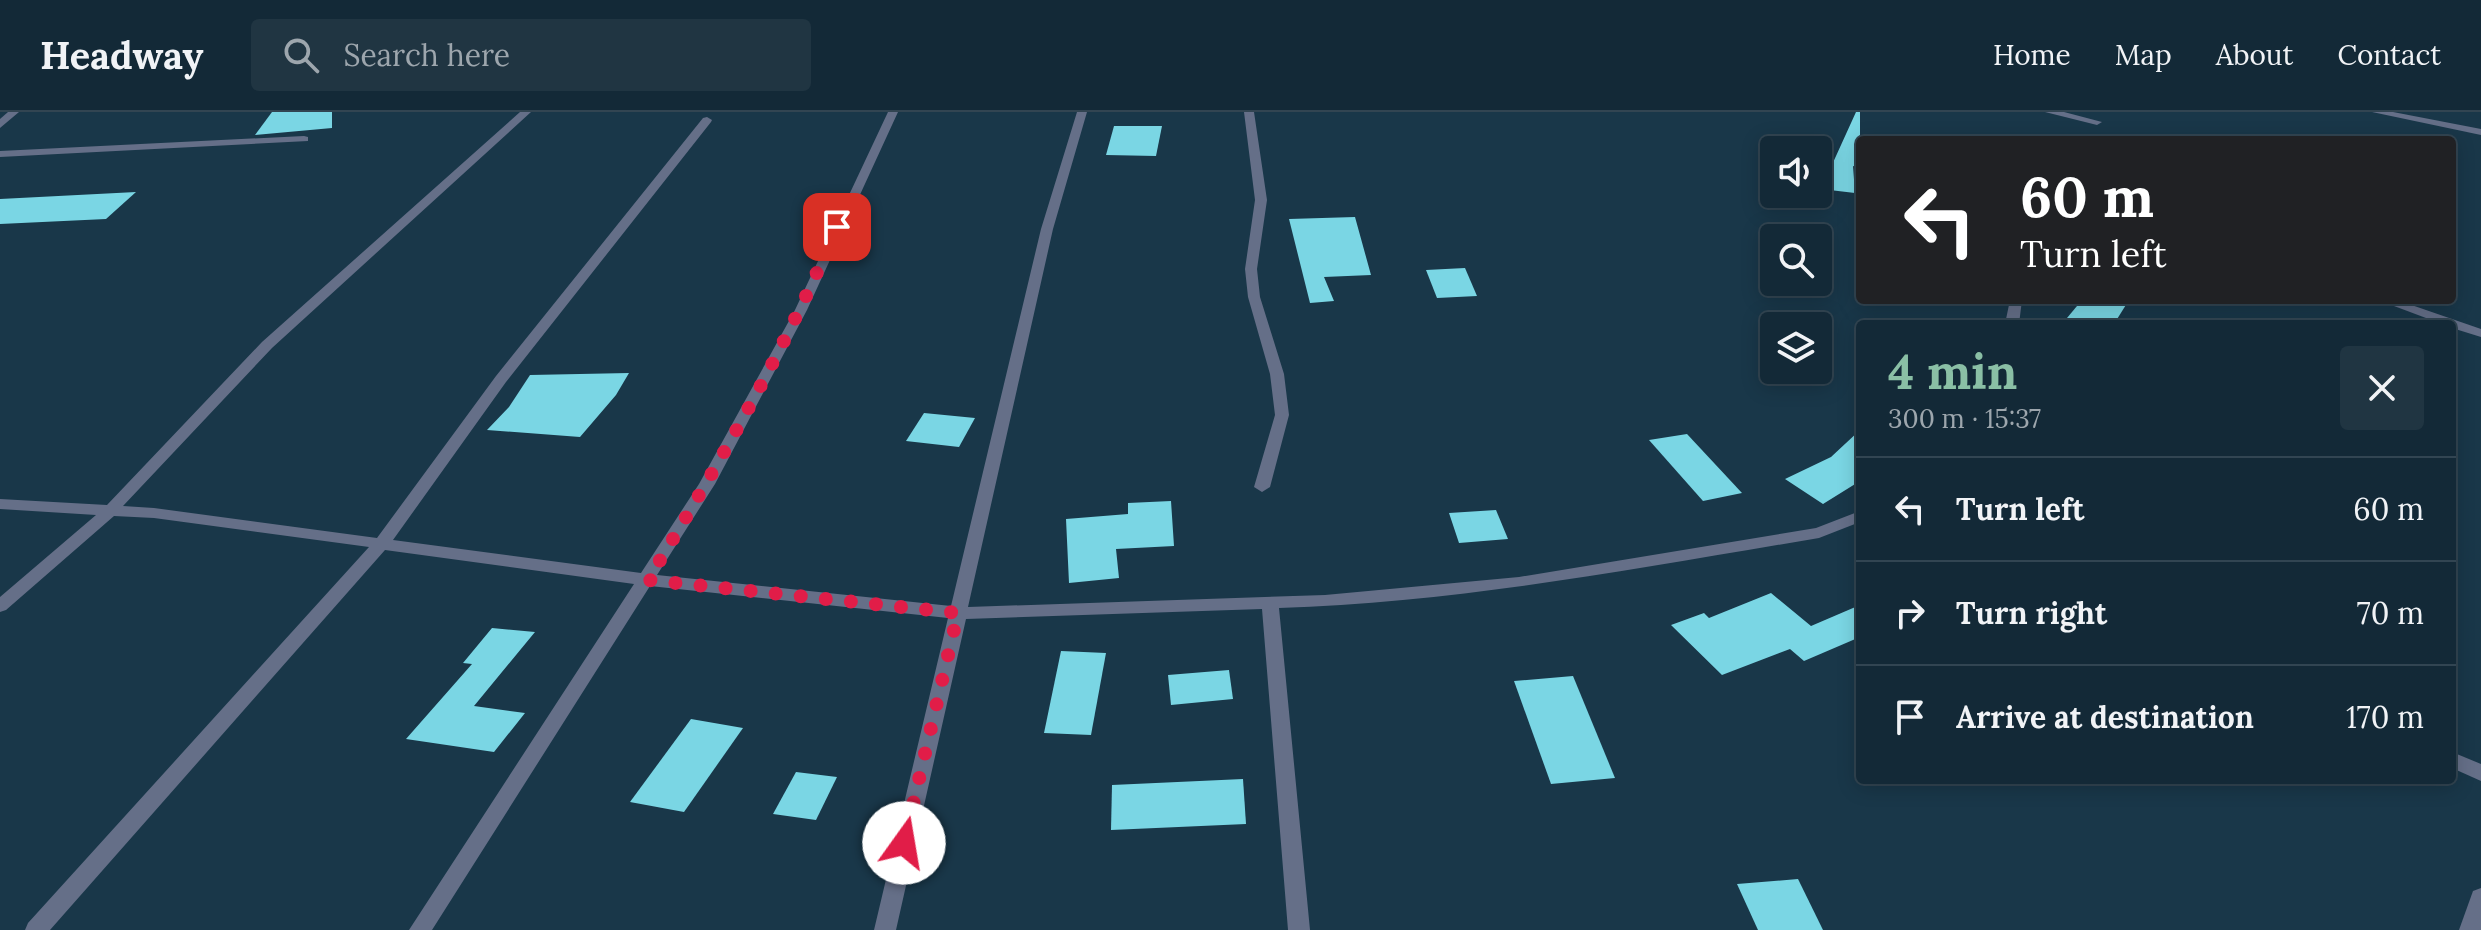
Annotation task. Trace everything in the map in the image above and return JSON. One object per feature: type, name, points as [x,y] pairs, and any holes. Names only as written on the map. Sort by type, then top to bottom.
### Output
[{"type":"street","points":[[0,125],[14,112]]},
{"type":"street","points":[[0,606],[111,510],[267,345],[526,112]]},
{"type":"street","points":[[420,930],[707,484],[801,310],[893,112]]},
{"type":"street","points":[[885,930],[1047,229],[1082,112]]},
{"type":"street","points":[[1249,112],[1261,200],[1251,269],[1254,297],[1277,374],[1282,415],[1262,487]]},
{"type":"street","points":[[2050,112],[2097,122]]},
{"type":"street","points":[[2377,112],[2481,132]]},
{"type":"street","points":[[36,930],[383,542],[501,379],[707,120]]},
{"type":"street","points":[[0,154],[304,139]]},
{"type":"street","points":[[2396,304],[2443,320]]},
{"type":"street","points":[[2456,324],[2481,333]]},
{"type":"street","points":[[0,504],[111,510],[383,542],[648,580],[958,613],[1270,605],[1519,583],[1819,533],[1856,518]]},
{"type":"street","points":[[1270,605],[1299,930]]},
{"type":"street","points":[[2456,761],[2481,773]]},
{"type":"street","points":[[2470,930],[2481,897]]},
{"type":"building","points":[[272,112],[332,112],[332,128],[255,135]]},
{"type":"building","points":[[1856,112],[1860,112],[1856,167],[1853,166],[1855,193],[1832,190],[1832,165]]},
{"type":"building","points":[[1114,126],[1162,126],[1156,156],[1106,155]]},
{"type":"building","points":[[136,192],[106,219],[0,224],[0,199]]},
{"type":"building","points":[[1355,217],[1371,275],[1324,277],[1334,301],[1310,303],[1289,219]]},
{"type":"building","points":[[1465,268],[1477,296],[1437,298],[1426,270]]},
{"type":"building","points":[[2079,304],[2126,304],[2116,320],[2065,320]]},
{"type":"building","points":[[629,373],[616,395],[580,437],[487,430],[509,407],[530,375]]},
{"type":"building","points":[[924,413],[975,418],[959,447],[906,441]]},
{"type":"building","points":[[1687,434],[1742,493],[1703,501],[1649,440]]},
{"type":"building","points":[[1856,434],[1856,483],[1823,504],[1785,479],[1831,457]]},
{"type":"building","points":[[1171,501],[1174,546],[1116,549],[1119,578],[1069,583],[1066,519],[1128,514],[1128,503]]},
{"type":"building","points":[[1496,510],[1508,539],[1459,543],[1449,513]]},
{"type":"building","points":[[1771,593],[1811,626],[1856,607],[1856,639],[1804,661],[1790,649],[1722,675],[1671,625],[1704,613],[1709,618]]},
{"type":"building","points":[[492,628],[535,632],[474,706],[525,713],[494,752],[406,739],[472,664],[463,663]]},
{"type":"building","points":[[1061,651],[1106,653],[1091,735],[1044,733]]},
{"type":"building","points":[[1229,670],[1233,699],[1171,705],[1168,675]]},
{"type":"building","points":[[1573,676],[1615,778],[1551,784],[1514,681]]},
{"type":"building","points":[[691,719],[743,728],[684,812],[630,802]]},
{"type":"building","points":[[796,772],[837,777],[816,820],[773,814]]},
{"type":"building","points":[[1243,779],[1246,824],[1111,830],[1112,785]]},
{"type":"building","points":[[1798,879],[1823,930],[1758,930],[1737,884]]},
{"type":"route","points":[[837,227],[801,310],[707,484],[648,580],[958,613],[904,843]]}]
